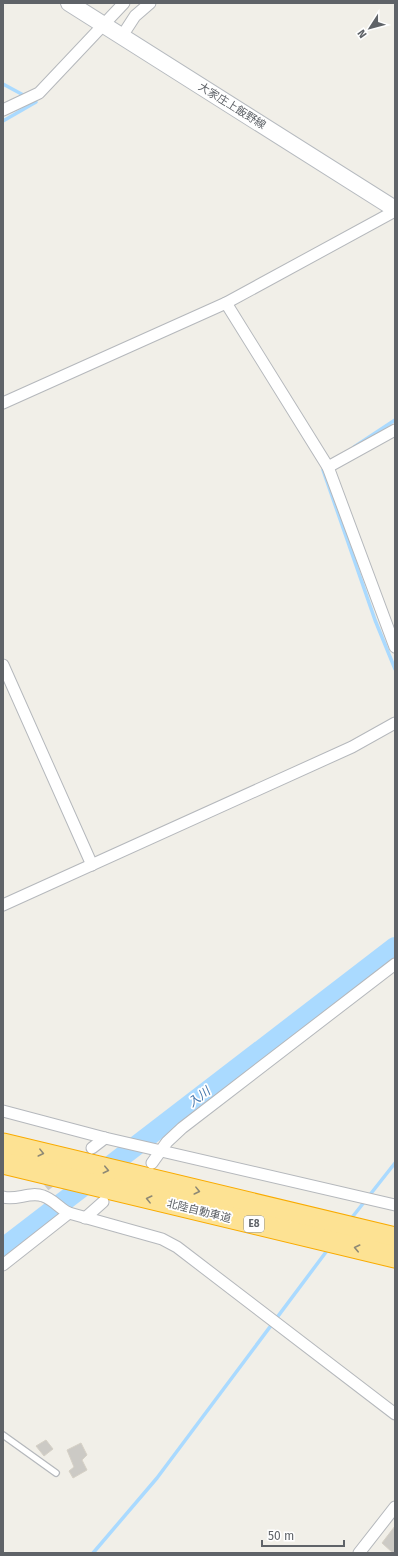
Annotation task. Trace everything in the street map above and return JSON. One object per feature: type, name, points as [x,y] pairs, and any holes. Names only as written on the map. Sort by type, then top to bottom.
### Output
[{"type":"highway","name":"北陸自動車道","points":[[3,1144],[86,1156],[132,1175],[395,1238]]},
{"type":"highway","name":"北陸自動車道","points":[[3,1163],[67,1179],[108,1196],[395,1257]]},
{"type":"main road","name":"大家庄上飯野線","points":[[70,3],[395,210]]},
{"type":"street","points":[[3,110],[39,93],[124,3]]},
{"type":"street","points":[[120,35],[136,16],[150,3]]},
{"type":"street","points":[[3,403],[226,303],[395,210]]},
{"type":"street","points":[[226,303],[328,467],[391,628],[395,647]]},
{"type":"street","points":[[328,467],[395,430]]},
{"type":"street","points":[[3,665],[92,865]]},
{"type":"street","points":[[3,905],[352,747],[395,723]]},
{"type":"street","points":[[152,1163],[167,1142],[182,1128],[395,964]]},
{"type":"street","points":[[3,1112],[105,1138],[395,1205]]},
{"type":"street","points":[[86,1156],[105,1138]]},
{"type":"street","points":[[36,1195],[45,1186]]},
{"type":"street","points":[[3,1197],[10,1199],[36,1195],[44,1196],[69,1213],[162,1239],[177,1247],[395,1414]]},
{"type":"street","points":[[85,1218],[108,1196]]},
{"type":"street","points":[[3,1265],[69,1213]]},
{"type":"street","points":[[359,1553],[395,1507]]},
{"type":"lane","points":[[3,1435],[56,1473]]},
{"type":"building","points":[[46,1440],[53,1449],[44,1456],[36,1446]]},
{"type":"building","points":[[81,1443],[87,1455],[82,1460],[87,1470],[73,1478],[69,1471],[74,1467],[67,1450]]},
{"type":"building","points":[[395,1526],[395,1553],[393,1553],[382,1543]]},
{"type":"waterway","points":[[3,84],[27,97]]},
{"type":"waterway","points":[[3,121],[36,102],[32,100]]},
{"type":"waterway","points":[[354,447],[395,420]]},
{"type":"waterway","points":[[323,470],[375,620],[395,669]]},
{"type":"waterway","name":"入川","points":[[3,1248],[395,947]]},
{"type":"waterway","points":[[350,1220],[395,1163]]},
{"type":"waterway","points":[[93,1553],[157,1478],[329,1248]]},
{"type":"tunnel","points":[[45,1186],[59,1175]]}]
